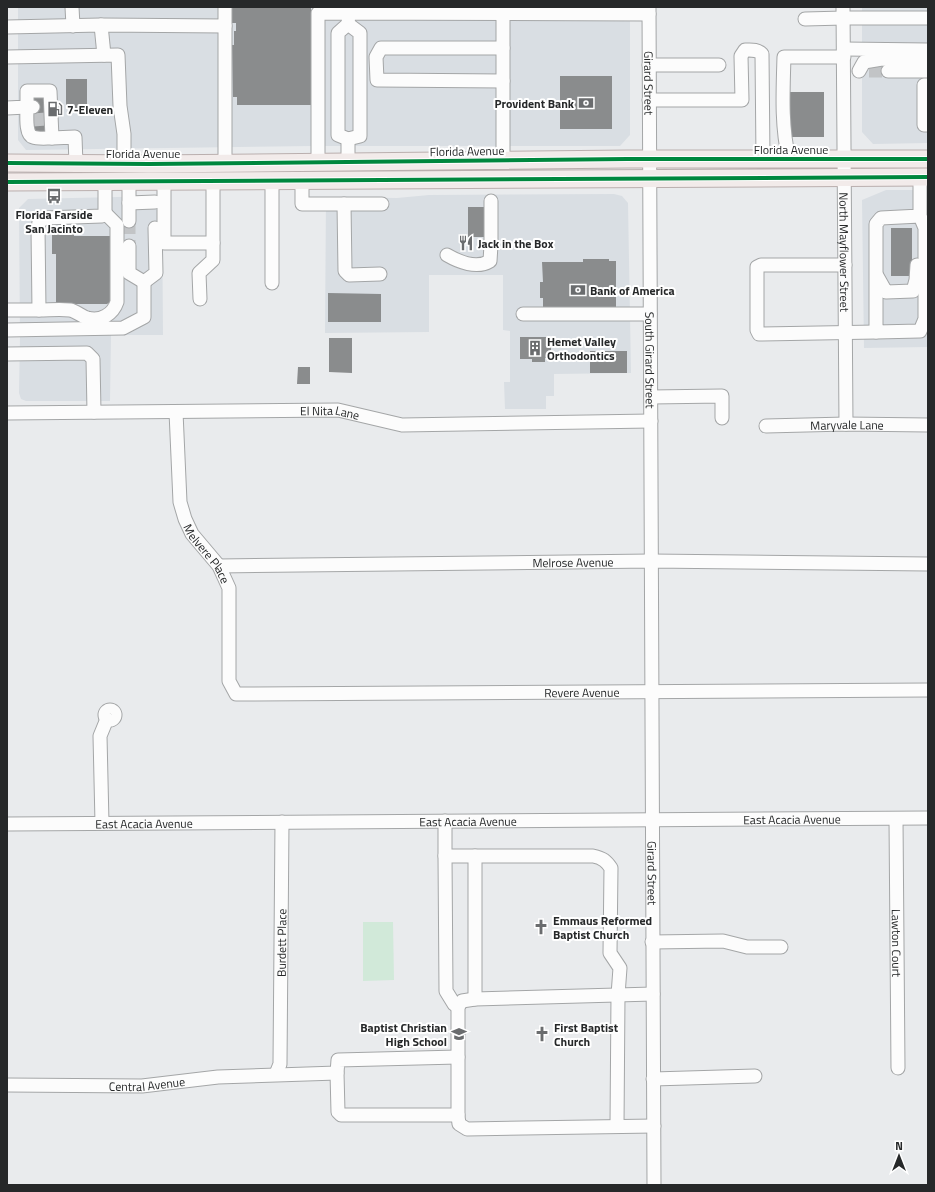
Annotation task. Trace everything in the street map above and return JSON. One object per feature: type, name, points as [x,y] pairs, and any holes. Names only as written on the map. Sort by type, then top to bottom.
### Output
[{"type":"main road","name":"Florida Avenue","points":[[7,163],[124,164],[225,162],[928,159]]},
{"type":"main road","points":[[7,182],[924,177]]},
{"type":"street","points":[[72,7],[73,26]]},
{"type":"street","points":[[225,162],[226,7]]},
{"type":"street","points":[[318,162],[318,10],[349,19],[649,11]]},
{"type":"street","name":"Girard Street","points":[[649,11],[650,160]]},
{"type":"street","points":[[805,19],[844,12],[928,18]]},
{"type":"street","name":"North Mayflower Street","points":[[844,12],[846,424]]},
{"type":"street","points":[[503,14],[503,161]]},
{"type":"street","points":[[349,19],[360,33],[360,136],[348,139],[338,135],[338,33],[349,19]]},
{"type":"street","points":[[101,25],[104,55]]},
{"type":"street","points":[[7,27],[101,25],[225,26]]},
{"type":"street","points":[[503,48],[382,48],[376,57],[377,80],[503,80]]},
{"type":"street","points":[[742,100],[742,56],[745,50],[753,50],[762,54],[763,160]]},
{"type":"street","points":[[789,159],[785,144],[783,114],[784,57],[928,50]]},
{"type":"street","points":[[7,57],[118,55],[120,106],[124,134],[124,164]]},
{"type":"street","points":[[844,71],[864,71],[864,62],[882,59],[928,60]]},
{"type":"street","points":[[649,65],[719,65]]},
{"type":"street","points":[[888,71],[928,71]]},
{"type":"street","points":[[928,85],[924,85],[924,125],[928,125]]},
{"type":"street","points":[[52,138],[49,113],[50,91],[27,91],[30,113],[28,132],[30,136],[33,138],[52,138],[75,137],[76,164]]},
{"type":"street","points":[[649,100],[762,101]]},
{"type":"street","points":[[7,108],[30,113]]},
{"type":"street","points":[[348,139],[348,162]]},
{"type":"street","name":"South Girard Street","points":[[650,160],[652,561]]},
{"type":"street","points":[[845,265],[761,265],[757,267],[757,330],[759,334],[920,331],[926,319],[925,228],[920,216],[924,177]]},
{"type":"street","points":[[272,180],[272,283]]},
{"type":"street","points":[[302,180],[302,204],[382,204]]},
{"type":"street","points":[[7,310],[71,310],[88,319],[102,318],[111,313],[115,308],[117,302],[116,226],[105,213],[105,181]]},
{"type":"street","points":[[129,181],[129,221]]},
{"type":"street","points":[[160,181],[164,243],[213,243]]},
{"type":"street","points":[[144,282],[156,273],[155,202],[160,181]]},
{"type":"street","points":[[200,299],[199,274],[213,260],[213,181]]},
{"type":"street","points":[[447,255],[458,262],[471,264],[485,264],[490,261],[491,201]]},
{"type":"street","points":[[129,203],[155,202]]},
{"type":"street","points":[[344,204],[345,271],[349,274],[380,274]]},
{"type":"street","points":[[39,310],[39,222],[45,218],[99,217],[105,213]]},
{"type":"street","points":[[876,332],[876,224],[881,218],[920,216]]},
{"type":"street","points":[[876,274],[886,292],[913,291],[916,280],[917,240],[925,228]]},
{"type":"street","points":[[129,246],[129,273],[144,282]]},
{"type":"street","points":[[7,330],[123,328],[144,317],[144,282]]},
{"type":"street","points":[[523,314],[650,314]]},
{"type":"street","points":[[7,354],[87,353],[93,359],[94,412]]},
{"type":"street","points":[[651,397],[722,396],[722,418]]},
{"type":"street","name":"El Nita Lane","points":[[7,413],[338,410],[402,425],[651,421]]},
{"type":"street","name":"Melvere Place","points":[[176,412],[181,507],[192,534],[219,566],[229,588],[229,682],[236,694]]},
{"type":"street","name":"Maryvale Lane","points":[[766,426],[846,424],[928,425]]},
{"type":"street","name":"Girard Street","points":[[652,561],[652,942],[654,1185]]},
{"type":"street","name":"Melrose Avenue","points":[[219,566],[652,561],[928,564]]},
{"type":"street","name":"Revere Avenue","points":[[236,694],[928,690]]},
{"type":"street","points":[[102,823],[100,736],[107,719]]},
{"type":"street","name":"East Acacia Avenue","points":[[7,824],[928,818]]},
{"type":"street","name":"Lawton Court","points":[[896,819],[898,1068]]},
{"type":"street","points":[[445,821],[446,991],[454,1004],[458,1007]]},
{"type":"street","name":"Burdett Place","points":[[278,1069],[282,822]]},
{"type":"street","points":[[445,856],[594,856],[600,857],[606,861],[611,868],[610,953],[620,968],[618,995],[617,1126]]},
{"type":"street","points":[[475,856],[475,999]]},
{"type":"street","points":[[652,942],[723,941],[747,947],[781,947]]},
{"type":"street","points":[[653,994],[475,999],[462,1002],[458,1007],[458,1115],[459,1124],[467,1129],[654,1126]]},
{"type":"street","points":[[458,1057],[338,1060],[337,1073],[338,1112],[341,1115],[458,1115]]},
{"type":"street","name":"Central Avenue","points":[[7,1085],[142,1086],[278,1069],[337,1073]]},
{"type":"street","points":[[653,1079],[755,1076]]},
{"type":"shaded area","points":[[18,7],[323,7],[630,20],[630,135],[620,146],[312,146],[26,150],[18,140]]},
{"type":"shaded area","points":[[862,7],[928,7],[928,143],[873,144],[862,132]]},
{"type":"shaded area","points":[[886,190],[928,190],[928,347],[864,348],[862,200]]},
{"type":"shaded area","points":[[614,194],[622,196],[628,203],[631,373],[554,374],[554,396],[546,396],[546,409],[505,409],[504,382],[510,382],[510,331],[503,330],[503,275],[429,275],[429,332],[325,333],[326,197],[397,198],[429,195]]},
{"type":"shaded area","points":[[162,196],[163,335],[111,335],[110,401],[26,401],[21,399],[19,393],[19,208],[28,199]]},
{"type":"green space","points":[[363,922],[393,922],[394,980],[363,981]]},
{"type":"building","points":[[232,7],[311,7],[311,105],[237,105],[237,97],[233,97],[232,45],[234,45],[234,31],[236,31],[236,23],[232,23]]},
{"type":"building","name":"Provident Bank","points":[[560,76],[612,76],[612,129],[560,129]]},
{"type":"building","points":[[66,79],[87,79],[87,110],[71,110],[66,105]]},
{"type":"building","points":[[790,92],[824,92],[824,137],[790,137]]},
{"type":"building","points":[[33,97],[47,97],[48,131],[34,132]]},
{"type":"building","points":[[468,207],[491,207],[491,237],[468,237]]},
{"type":"building","points":[[891,228],[912,228],[912,276],[891,276]]},
{"type":"building","points":[[52,232],[74,232],[74,236],[113,236],[113,300],[107,304],[56,304],[56,254],[52,254]]},
{"type":"building","name":"Bank of America","points":[[583,259],[609,259],[609,261],[616,261],[616,309],[543,309],[543,298],[540,298],[540,282],[543,282],[542,262],[583,262]]},
{"type":"building","points":[[328,293],[381,294],[381,322],[328,322]]},
{"type":"building","name":"Hemet Valley Orthodontics","points":[[520,337],[551,337],[551,358],[545,358],[545,362],[532,362],[532,359],[520,359]]},
{"type":"building","points":[[329,338],[352,338],[352,373],[329,372]]},
{"type":"building","points":[[590,351],[627,351],[627,373],[590,373]]},
{"type":"building","points":[[298,367],[310,367],[310,384],[297,384]]},
{"type":"tunnel","points":[[869,71],[888,71]]},
{"type":"tunnel","points":[[33,120],[47,119]]},
{"type":"tunnel","points":[[129,221],[129,246]]},
{"type":"cycle path","points":[[7,163],[149,164],[627,159],[928,159]]},
{"type":"cycle path","points":[[7,182],[928,177]]},
{"type":"place","name":"Provident Bank","points":[[586,103]]},
{"type":"place","name":"7-Eleven","points":[[55,109]]},
{"type":"place","name":"Florida Farside San Jacinto","points":[[54,196]]},
{"type":"place","name":"Jack in the Box","points":[[466,243]]},
{"type":"place","name":"Bank of America","points":[[578,290]]},
{"type":"place","name":"Hemet Valley Orthodontics","points":[[535,348]]},
{"type":"place","name":"Emmaus Reformed Baptist Church","points":[[541,927]]},
{"type":"place","name":"Baptist Christian High School","points":[[459,1034]]},
{"type":"place","name":"First Baptist Church","points":[[542,1034]]}]
